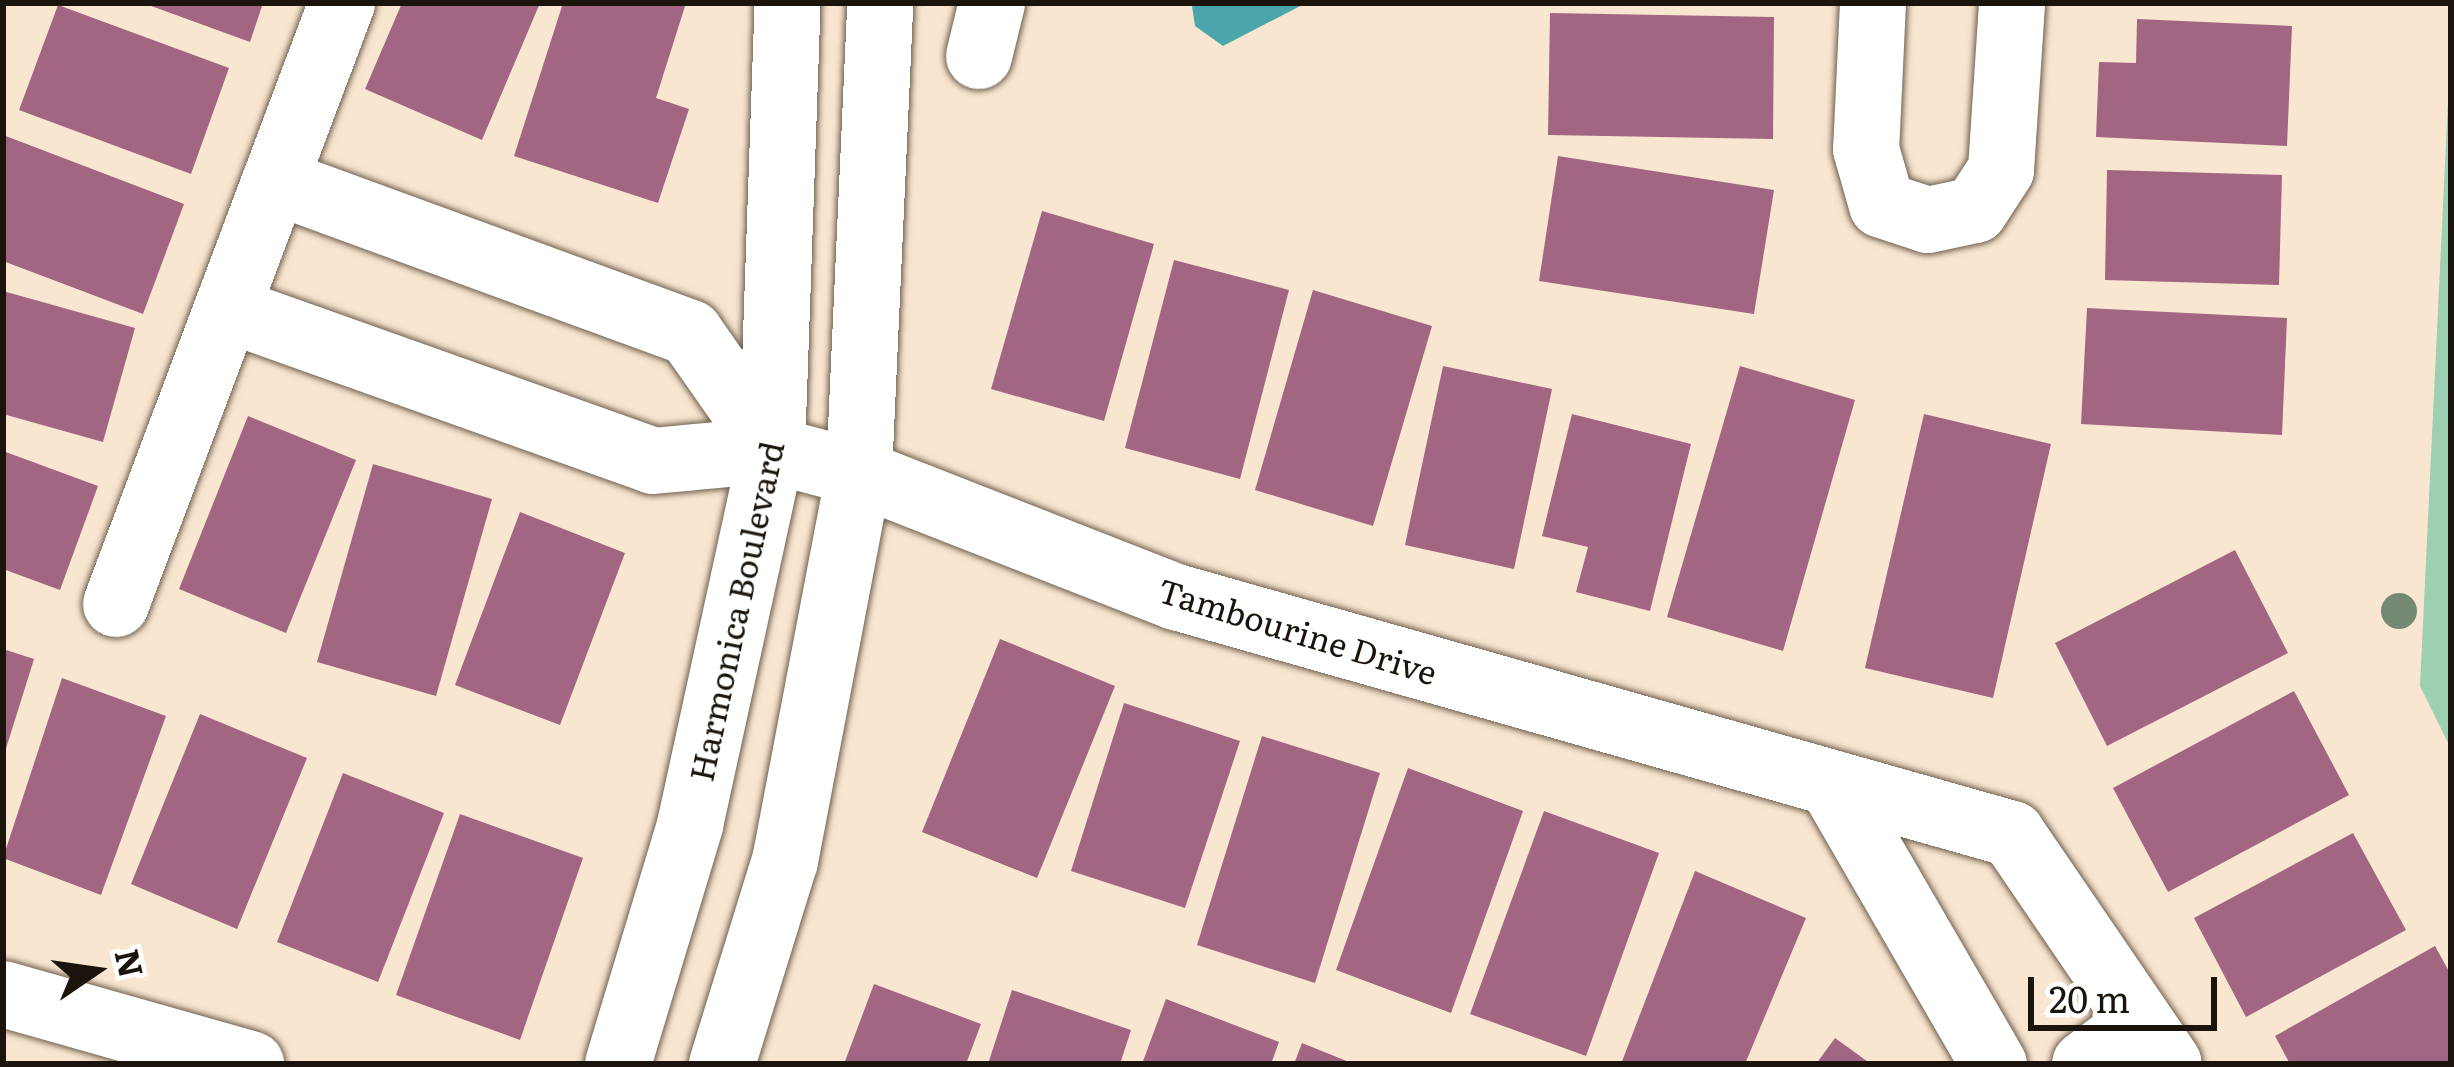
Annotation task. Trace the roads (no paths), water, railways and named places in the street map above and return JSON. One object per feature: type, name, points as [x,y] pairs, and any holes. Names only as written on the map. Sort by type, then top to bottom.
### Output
[{"type":"street","points":[[116,604],[342,3]]},
{"type":"street","name":"Harmonica Boulevard","points":[[618,1064],[690,825],[772,451],[788,3]]},
{"type":"street","points":[[722,1064],[785,861],[859,473],[880,3]]},
{"type":"street","points":[[1874,3],[1866,149],[1882,205],[1928,220],[1975,210],[2001,170],[2012,3]]},
{"type":"street","points":[[275,181],[690,333],[772,451]]},
{"type":"street","name":"Tambourine Drive","points":[[227,310],[653,461],[772,451],[859,473],[1175,597],[2012,834],[2129,1052]]},
{"type":"street","points":[[1832,785],[1994,1064]]},
{"type":"street","points":[[3,994],[250,1064]]},
{"type":"water","points":[[1306,3],[1223,46],[1195,26],[1192,6]]}]
